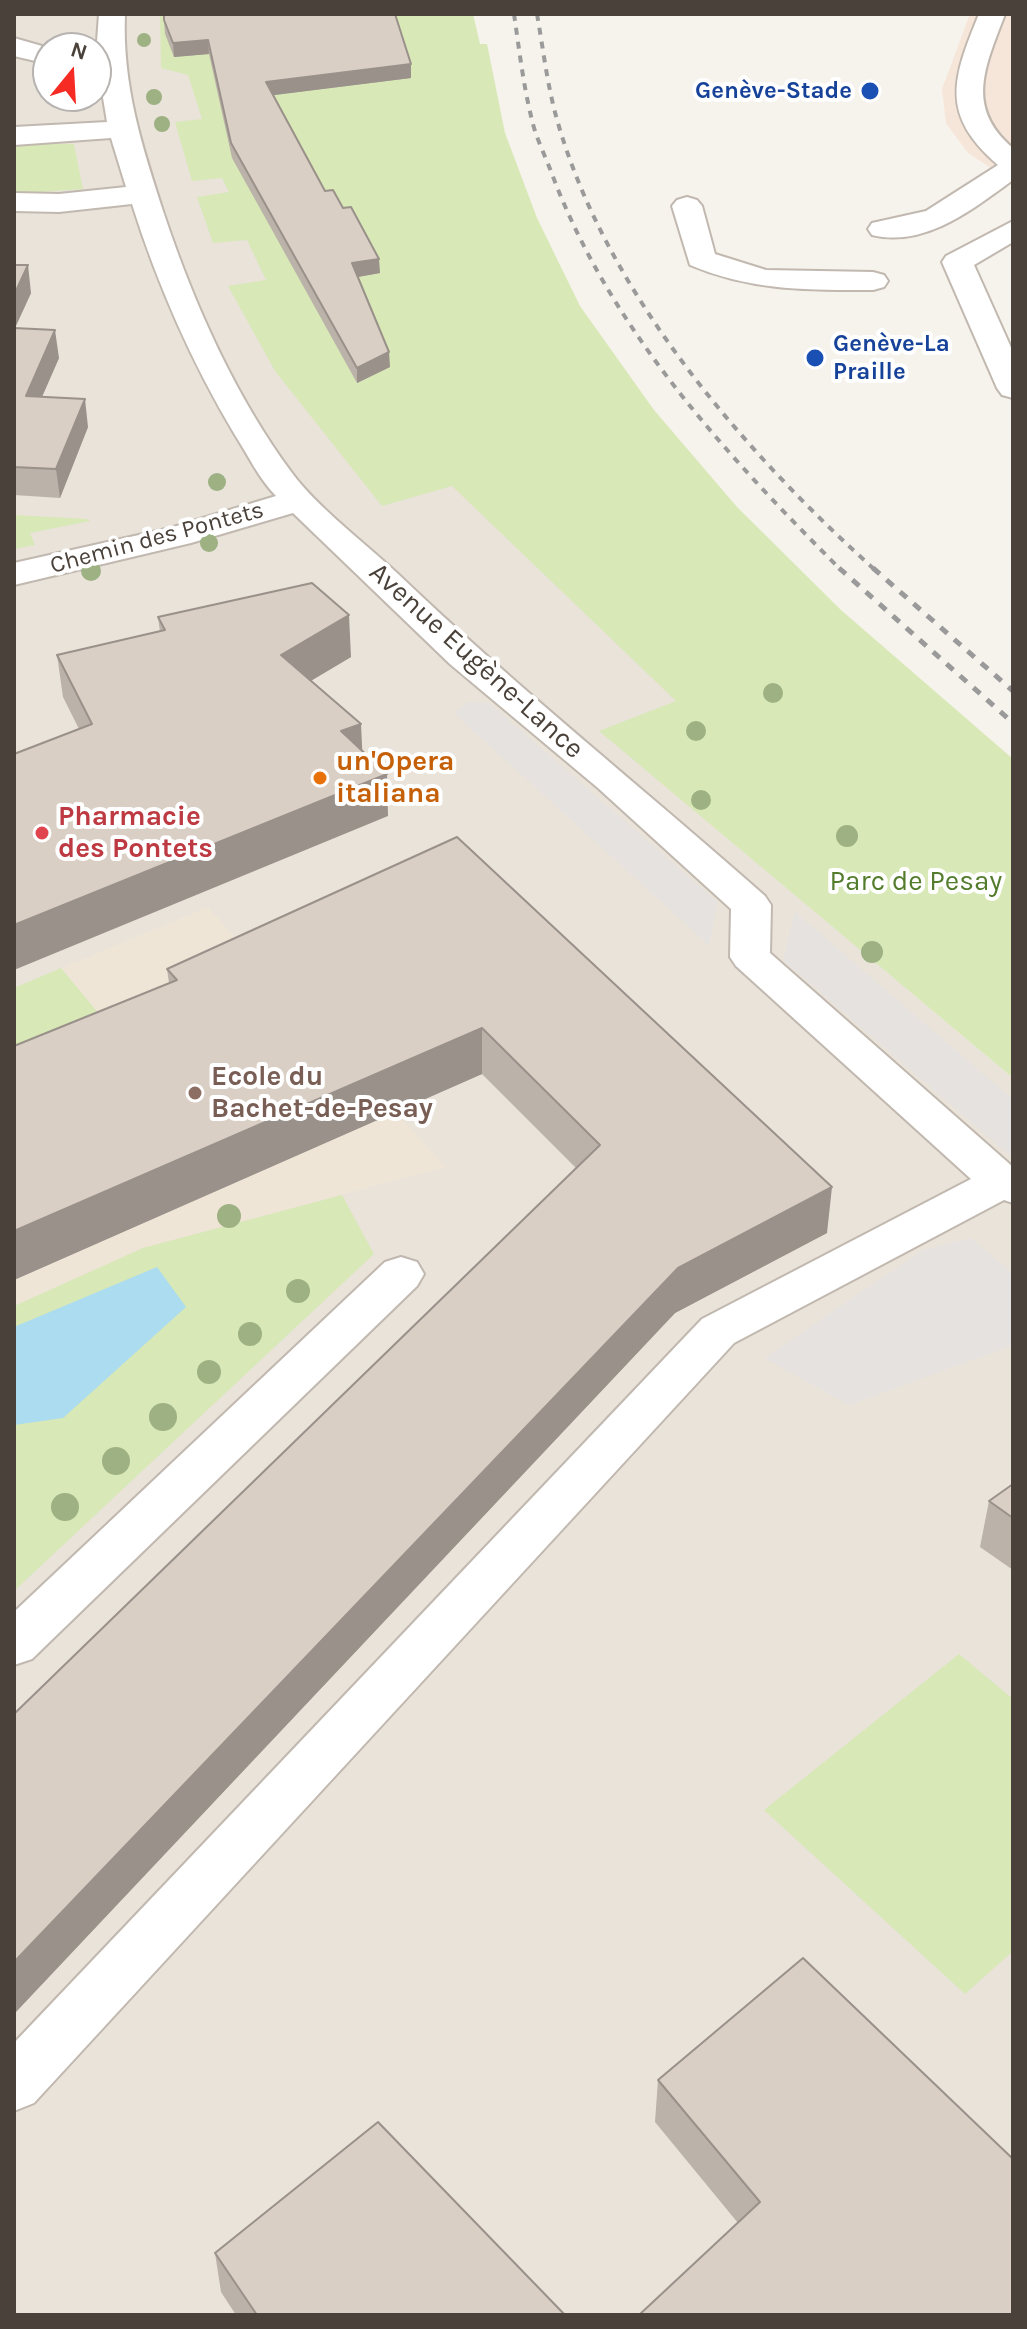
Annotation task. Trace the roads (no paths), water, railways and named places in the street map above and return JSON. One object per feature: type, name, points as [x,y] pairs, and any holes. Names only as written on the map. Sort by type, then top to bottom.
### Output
[{"type":"street","points":[[883,229],[911,228],[943,216],[1013,165],[982,133],[966,95],[971,70],[992,14]]},
{"type":"street","name":"Avenue Eugène-Lance","points":[[112,90],[172,283],[220,383],[280,481],[463,656],[611,780],[751,905],[750,957],[1008,1184]]},
{"type":"street","points":[[14,136],[122,129]]},
{"type":"street","points":[[14,202],[59,203],[143,194]]},
{"type":"street","points":[[687,206],[701,259],[713,265],[770,282],[873,281]]},
{"type":"street","points":[[1013,230],[957,262],[1013,388]]},
{"type":"street","name":"Chemin des Pontets","points":[[14,574],[179,536],[299,500]]},
{"type":"street","points":[[14,2084],[718,1331],[1008,1184]]},
{"type":"street","points":[[14,1644],[401,1274]]},
{"type":"water","points":[[157,1267],[186,1307],[63,1418],[14,1425],[14,1327]]},
{"type":"railway","points":[[514,14],[535,131],[576,231],[605,285],[638,337],[714,435],[839,568]]},
{"type":"railway","points":[[537,14],[553,104],[578,181],[608,244],[643,305],[684,364],[729,420],[825,524],[875,570]]},
{"type":"railway","points":[[839,568],[1013,723]]},
{"type":"railway","points":[[873,568],[1013,691]]},
{"type":"place","name":"Genève-Stade","points":[[870,91]]},
{"type":"place","name":"Genève-La Praille","points":[[815,358]]},
{"type":"place","name":"un'Opera italiana","points":[[320,778]]},
{"type":"place","name":"Pharmacie des Pontets","points":[[42,833]]},
{"type":"place","name":"Ecole du Bachet-de-Pesay","points":[[195,1093]]},
{"type":"park label","name":"Parc de Pesay","points":[[916,882]]}]
